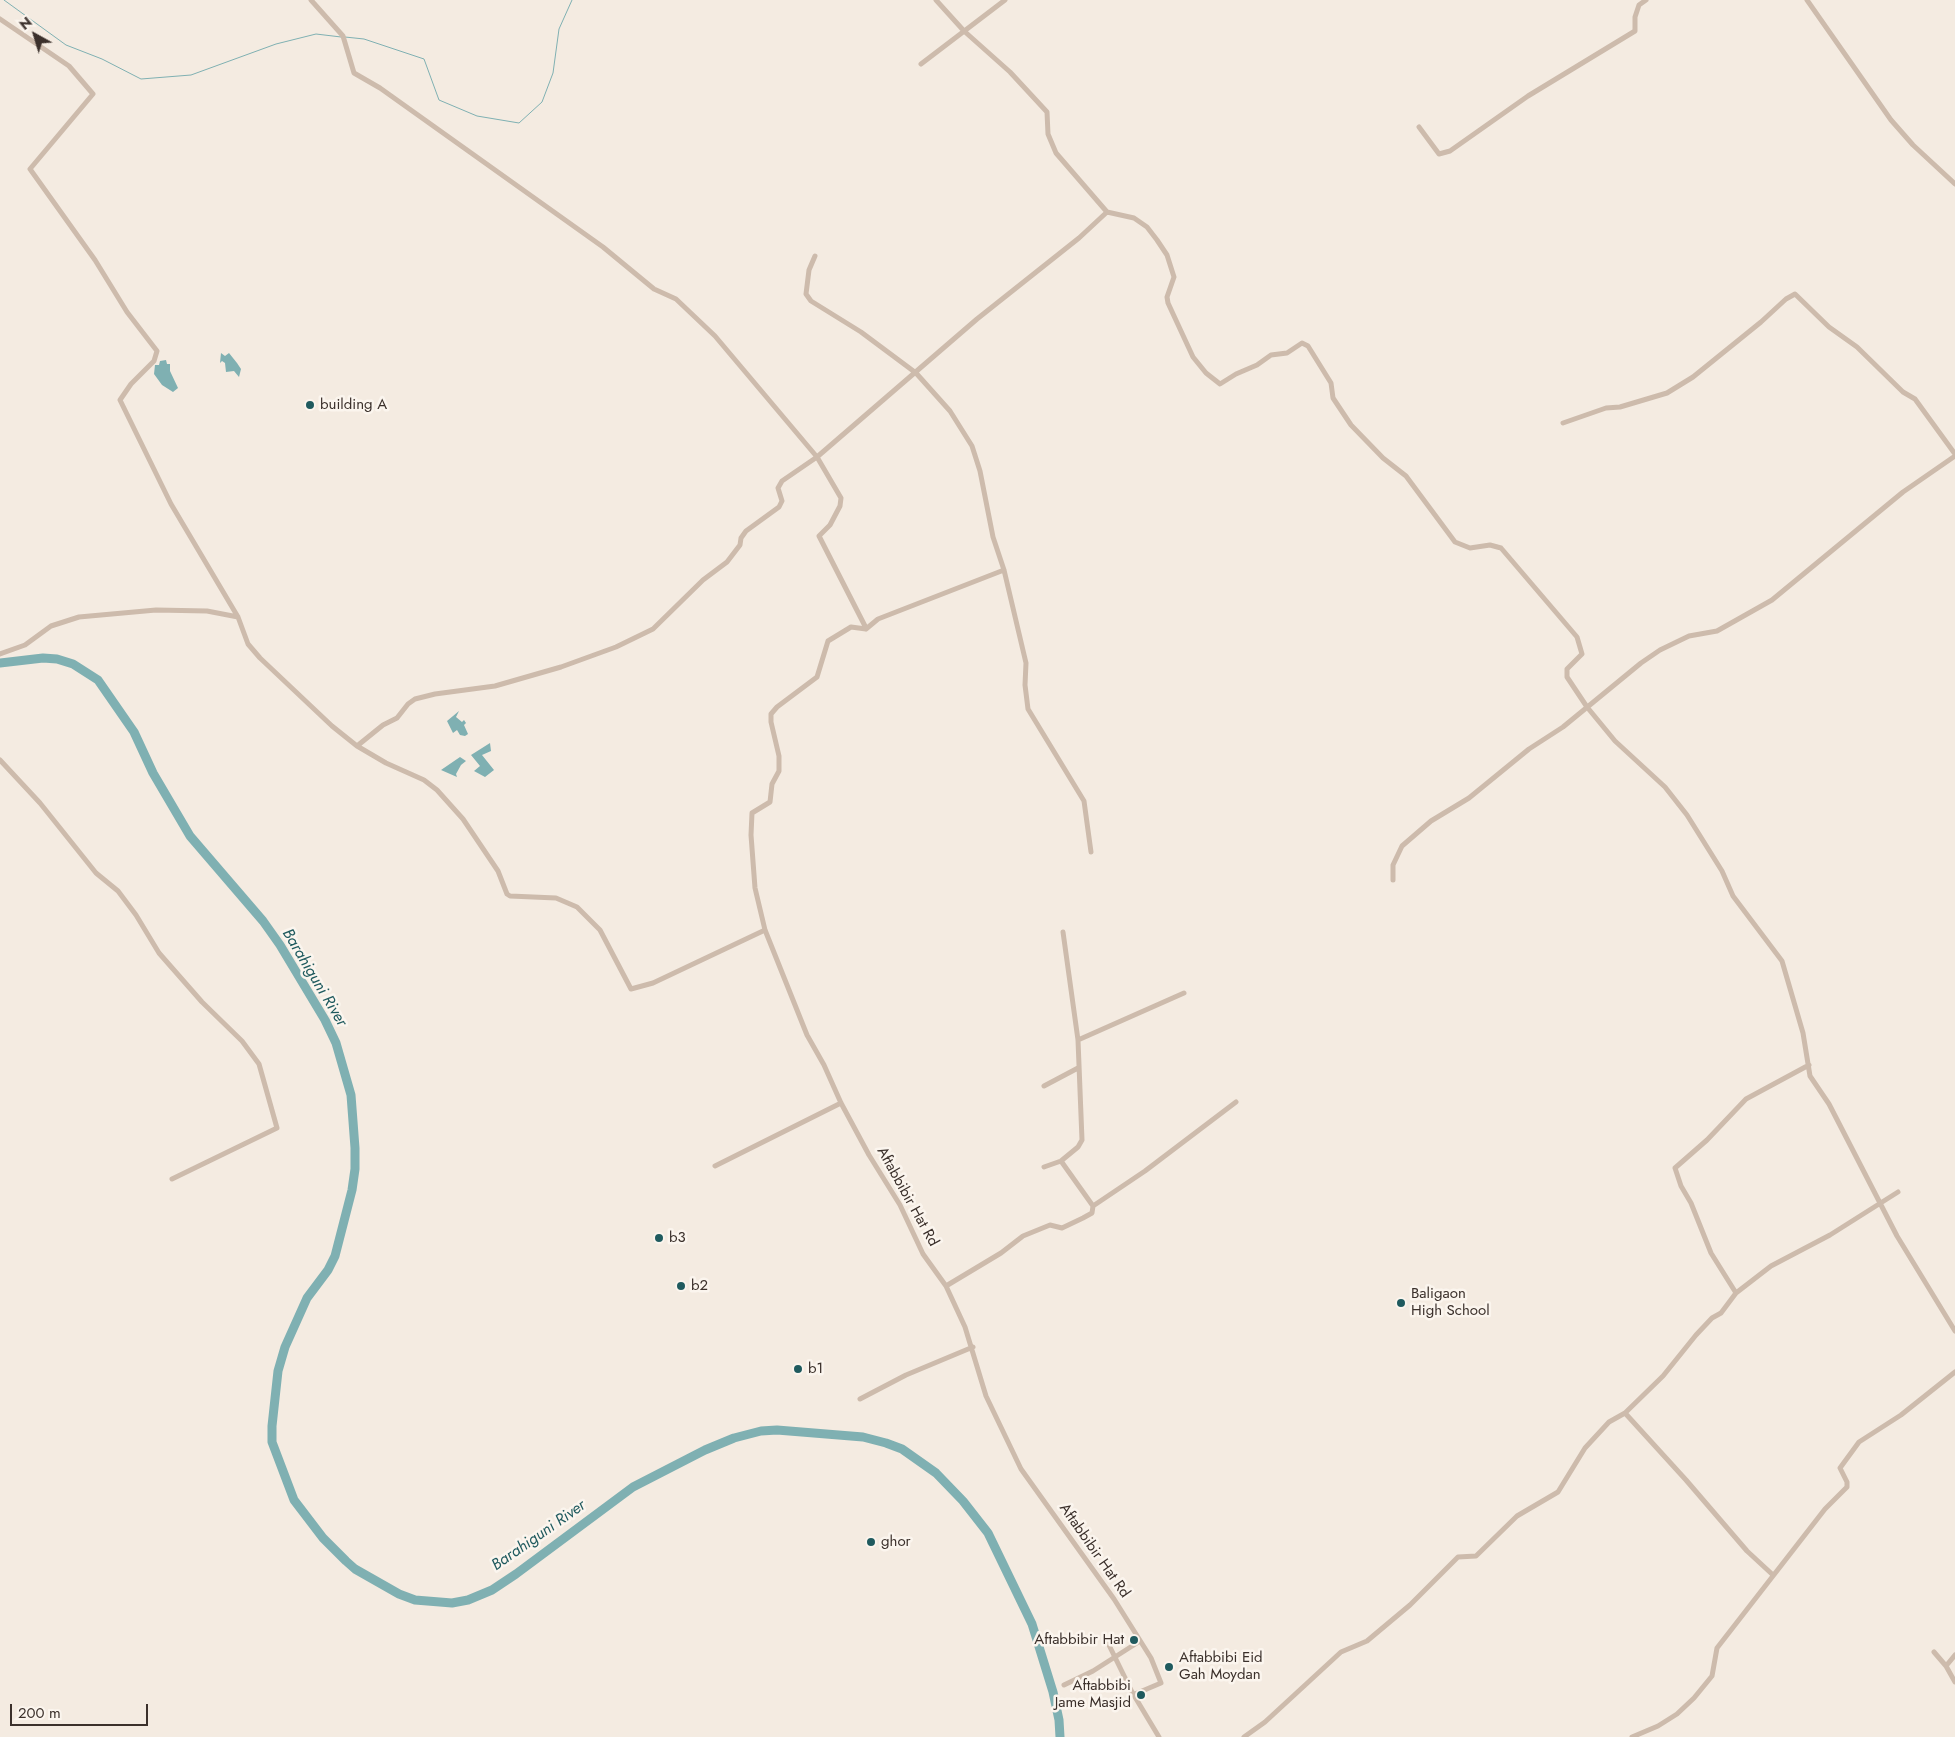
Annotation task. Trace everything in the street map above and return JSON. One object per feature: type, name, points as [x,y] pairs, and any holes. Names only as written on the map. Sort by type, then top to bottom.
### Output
[{"type":"street","points":[[311,0],[343,36],[354,73],[380,88],[603,247],[654,289],[676,298],[715,336],[817,457],[841,498],[840,506],[830,525],[819,536],[866,629],[878,619],[1004,570]]},
{"type":"street","points":[[936,0],[964,31],[1010,72],[1047,112],[1048,134],[1056,153],[1107,212],[1134,218],[1147,227],[1167,255],[1174,277],[1167,297],[1168,303],[1193,357],[1206,373],[1220,384],[1236,374],[1257,365],[1271,355],[1287,353],[1302,343],[1308,346],[1331,382],[1333,398],[1352,425],[1383,458],[1406,476],[1455,542],[1470,548],[1490,545],[1501,548],[1577,637],[1582,654],[1570,665],[1566,672],[1574,690],[1615,742],[1664,787],[1687,815],[1722,871],[1733,896],[1782,961],[1799,1015],[1810,1076],[1829,1104],[1896,1236],[1955,1331]]},
{"type":"street","points":[[922,64],[1005,0]]},
{"type":"street","points":[[1635,0],[1639,5]]},
{"type":"street","points":[[1419,127],[1439,154],[1450,150],[1528,96],[1635,31],[1635,17],[1639,5],[1646,0]]},
{"type":"street","points":[[1807,0],[1891,120],[1913,146],[1955,184]]},
{"type":"street","points":[[0,19],[69,66],[93,94],[30,169],[95,260],[126,312],[156,351],[154,361],[131,384],[120,400],[171,504],[238,617],[248,644],[260,658],[357,746],[424,780],[437,790],[463,819],[498,871],[507,894],[510,896],[556,898],[577,907],[600,930],[630,990],[653,983],[765,930]]},
{"type":"street","points":[[357,746],[383,724],[401,715],[408,704],[415,699],[435,694],[495,686],[561,667],[641,637],[664,619],[703,580],[727,562],[740,546],[741,538],[746,531],[782,504],[778,488],[782,481],[817,457],[852,425],[978,319],[1079,238],[1107,212]]},
{"type":"street","points":[[815,256],[809,270],[806,294],[811,301],[861,332],[916,373],[950,411],[972,446],[980,471],[993,537],[1004,570],[1026,663],[1025,685],[1028,708],[1084,801],[1091,852]]},
{"type":"street","points":[[1393,880],[1393,865],[1402,846],[1431,821],[1469,798],[1529,749],[1563,727],[1641,663],[1660,650],[1689,636],[1718,630],[1772,600],[1903,492],[1955,455],[1915,399],[1903,392],[1857,347],[1830,327],[1794,294],[1693,377],[1667,393],[1620,407],[1606,408],[1563,422]]},
{"type":"street","points":[[0,654],[22,647],[50,626],[79,617],[147,610],[207,610],[238,617]]},
{"type":"street","name":"Aftabbibir Hat Rd","points":[[866,629],[850,627],[828,641],[819,674],[777,707],[771,714],[770,722],[778,756],[779,771],[772,784],[770,802],[752,814],[751,817],[755,888],[765,930],[807,1035],[824,1065],[841,1103],[868,1155],[900,1205],[924,1254],[946,1286],[973,1348],[986,1396],[1021,1469],[1114,1599],[1151,1658],[1161,1683],[1135,1694]]},
{"type":"street","points":[[0,760],[40,803],[96,873],[118,890],[159,953],[202,1002],[242,1041],[259,1064],[277,1128],[172,1179]]},
{"type":"street","points":[[1044,1167],[1061,1161],[1078,1147],[1082,1140],[1078,1040],[1063,932]]},
{"type":"street","points":[[1078,1040],[1184,993]]},
{"type":"street","points":[[1736,1293],[1711,1253],[1675,1168],[1707,1140],[1746,1099],[1809,1064]]},
{"type":"street","points":[[1044,1086],[1078,1068]]},
{"type":"street","points":[[1092,1206],[1145,1171],[1236,1102]]},
{"type":"street","points":[[715,1166],[841,1103]]},
{"type":"street","points":[[946,1286],[1001,1253],[1023,1236],[1050,1224],[1062,1228],[1092,1213],[1092,1206],[1061,1161]]},
{"type":"street","points":[[1244,1737],[1265,1722],[1341,1652],[1367,1641],[1410,1605],[1458,1558],[1476,1556],[1517,1516],[1558,1492],[1585,1448],[1609,1422],[1625,1413],[1663,1376],[1696,1335],[1712,1318],[1721,1313],[1736,1293],[1771,1266],[1830,1235],[1898,1192]]},
{"type":"street","points":[[860,1399],[906,1375],[973,1348]]},
{"type":"street","points":[[1632,1737],[1658,1726],[1677,1714],[1694,1698],[1712,1676],[1717,1648],[1825,1509],[1847,1487],[1847,1482],[1840,1468],[1859,1442],[1901,1415],[1955,1372]]},
{"type":"street","points":[[1625,1413],[1747,1551],[1773,1575]]},
{"type":"street","points":[[1106,1639],[1159,1737]]},
{"type":"street","points":[[1064,1686],[1115,1658],[1140,1641]]},
{"type":"street","points":[[1934,1652],[1946,1666],[1955,1682]]},
{"type":"street","points":[[1946,1666],[1955,1655]]},
{"type":"water","points":[[221,353],[225,356],[229,353],[237,363],[241,369],[239,377],[234,371],[226,372],[225,363],[222,361],[220,363]]},
{"type":"water","points":[[166,360],[167,364],[170,364],[170,371],[178,388],[173,392],[162,385],[154,374],[155,365],[159,365],[160,361]]},
{"type":"water","points":[[459,711],[456,717],[462,722],[464,720],[466,723],[464,725],[468,734],[465,736],[460,735],[457,730],[453,733],[447,721]]},
{"type":"water","points":[[490,743],[491,751],[482,755],[494,770],[485,777],[474,771],[480,766],[471,755]]},
{"type":"water","points":[[460,757],[466,761],[461,765],[456,774],[457,777],[441,770]]},
{"type":"waterway","points":[[4,0],[66,45],[102,59],[141,79],[191,75],[276,44],[316,34],[341,37]]},
{"type":"waterway","points":[[345,37],[364,39],[424,59],[439,100],[477,116],[519,123],[542,102],[553,73],[559,29],[572,0]]},
{"type":"waterway","name":"Barahiguni River","points":[[0,663],[43,658],[57,659],[73,664],[98,680],[134,732],[153,773],[190,836],[263,921],[280,945],[325,1020],[336,1043],[351,1095],[355,1148],[352,1190],[335,1256],[328,1270],[307,1298],[285,1347],[278,1371],[272,1426],[272,1442],[294,1500],[323,1538],[355,1569],[399,1594],[415,1600],[452,1603],[468,1600],[492,1590],[633,1487],[705,1450],[734,1438],[761,1431],[777,1430],[863,1437],[886,1443],[902,1449],[936,1473],[963,1501],[988,1533],[1032,1624],[1053,1692],[1059,1720],[1060,1737]]},
{"type":"place","name":"building A","points":[[310,405]]},
{"type":"place","name":"b3","points":[[659,1238]]},
{"type":"place","name":"b2","points":[[681,1286]]},
{"type":"place","name":"Baligaon High School","points":[[1401,1303]]},
{"type":"place","name":"b1","points":[[798,1369]]},
{"type":"place","name":"ghor","points":[[871,1542]]},
{"type":"place","name":"Aftabbibir Hat","points":[[1134,1640]]},
{"type":"place","name":"Aftabbibi Eid Gah Moydan","points":[[1169,1667]]},
{"type":"place","name":"Aftabbibi Jame Masjid","points":[[1141,1695]]}]
